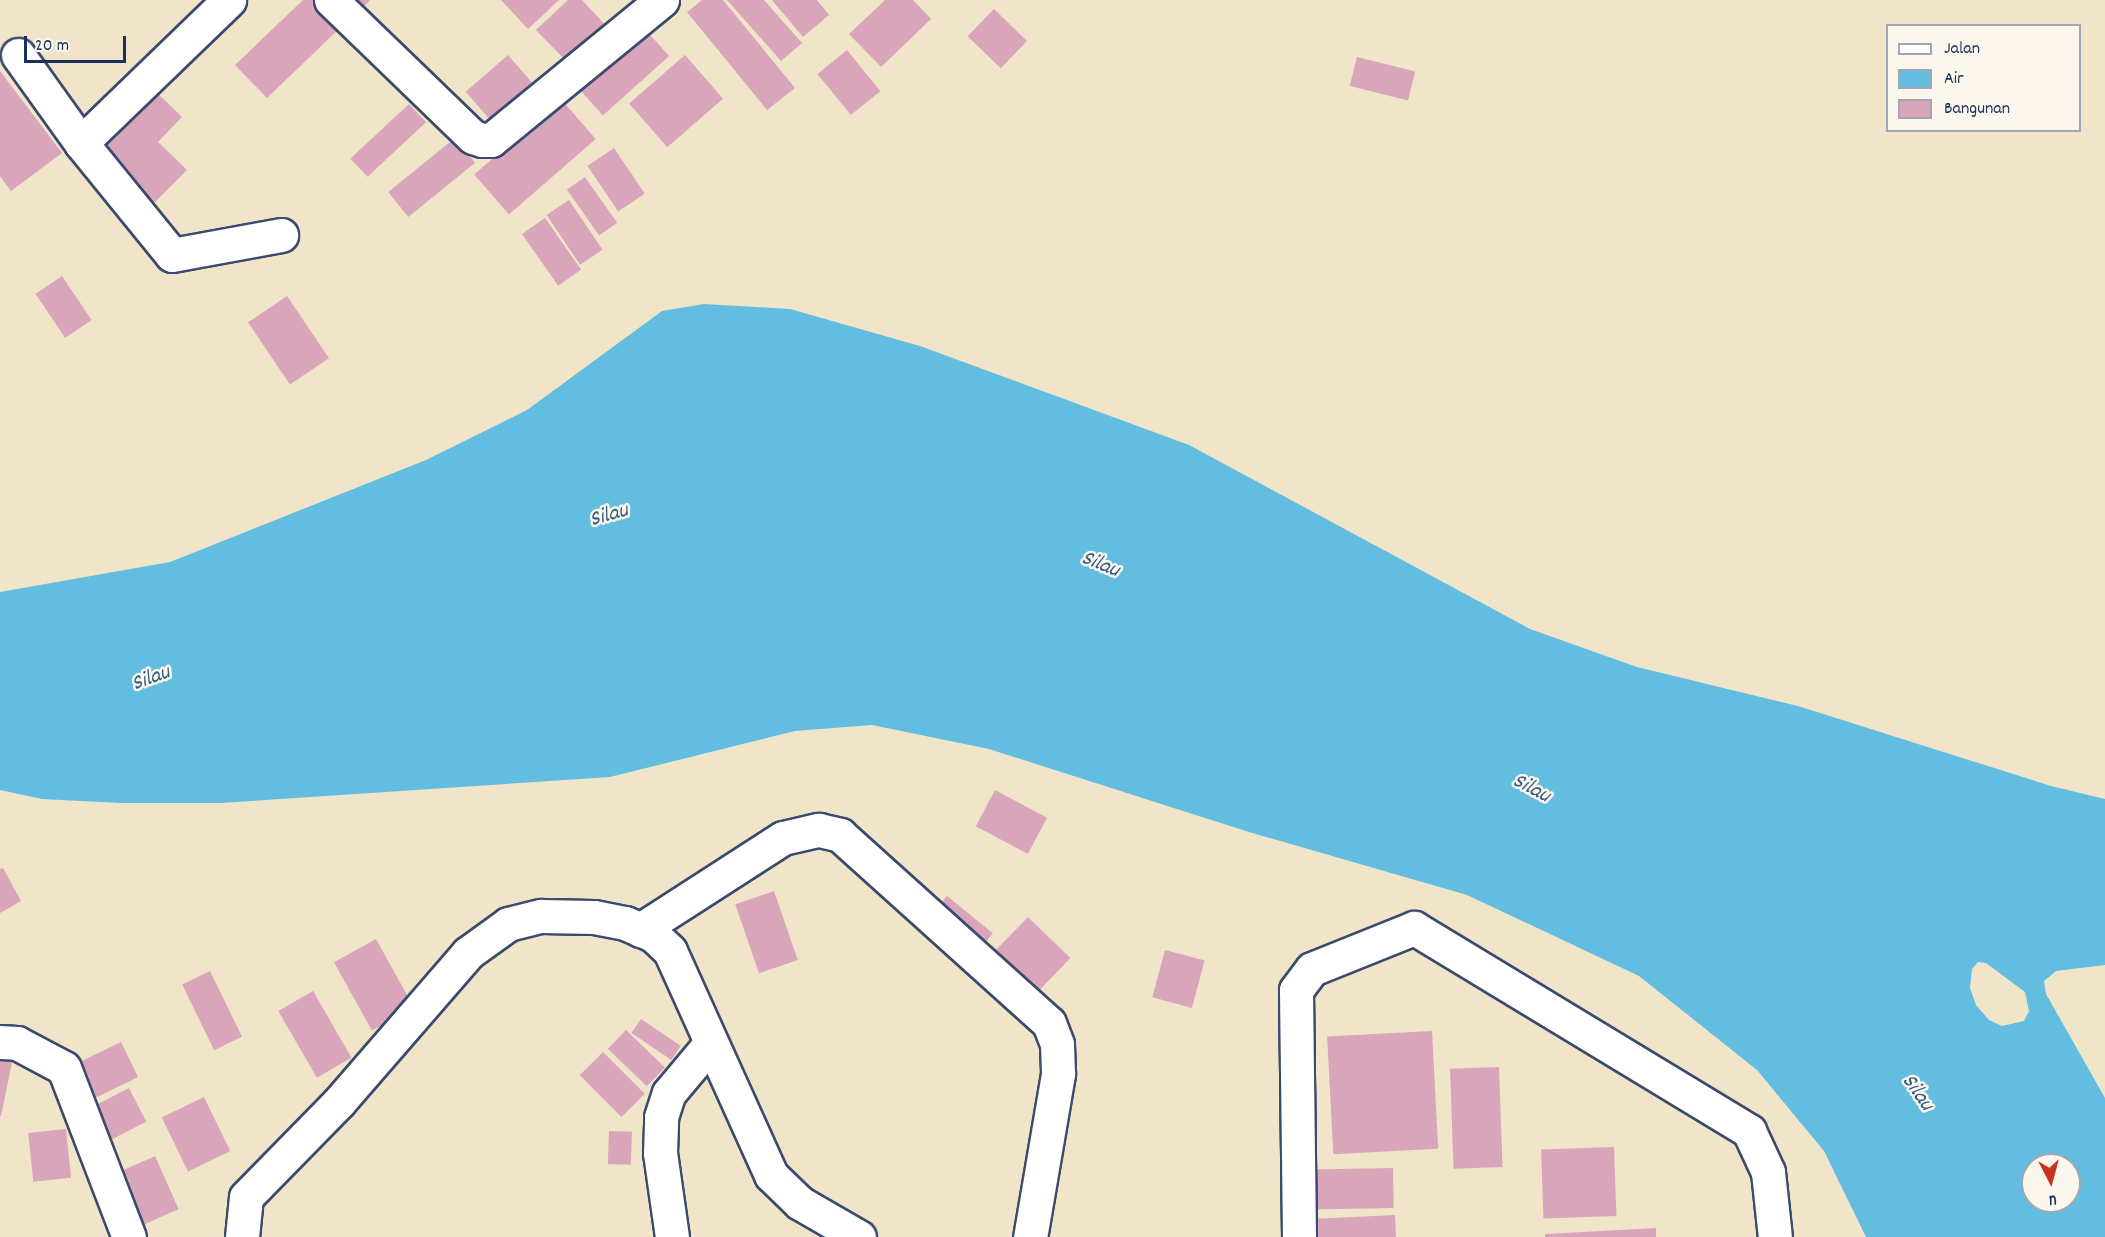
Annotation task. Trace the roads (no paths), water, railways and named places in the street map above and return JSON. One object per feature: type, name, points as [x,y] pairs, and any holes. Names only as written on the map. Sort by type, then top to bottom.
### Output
[{"type":"street","points":[[81,143],[229,0]]},
{"type":"street","points":[[332,0],[473,137],[482,140],[491,140],[627,25],[637,22],[662,0]]},
{"type":"street","points":[[18,55],[81,143],[172,255],[281,235]]},
{"type":"street","points":[[640,930],[783,837],[819,830],[840,835],[1049,1023],[1057,1044],[1058,1074],[1030,1237]]},
{"type":"street","points":[[242,1237],[246,1197],[339,1102],[486,938],[508,924],[541,916],[594,917],[640,930],[669,951],[771,1175],[800,1203],[859,1237]]},
{"type":"street","points":[[1299,1237],[1296,990],[1312,969],[1414,928],[1749,1131],[1768,1172],[1775,1237]]},
{"type":"street","points":[[0,1042],[17,1043],[64,1068],[129,1237]]},
{"type":"street","points":[[672,1237],[660,1153],[661,1117],[669,1093],[711,1043]]},
{"type":"water","name":"Silau","points":[[704,304],[790,309],[920,346],[1189,445],[1530,629],[1637,667],[1798,706],[2051,786],[2105,799],[2105,965],[2056,971],[2044,981],[2046,994],[2105,1098],[2105,1237],[1866,1237],[1824,1151],[1757,1070],[1639,976],[1467,895],[1249,832],[989,749],[872,725],[795,731],[610,777],[221,803],[120,803],[42,799],[0,790],[0,592],[170,562],[426,460],[527,410],[662,311]],"holes":[[[1978,962],[1986,963],[2025,992],[2029,1011],[2024,1021],[2002,1026],[1989,1020],[1976,1005],[1970,988],[1972,969]]]}]
